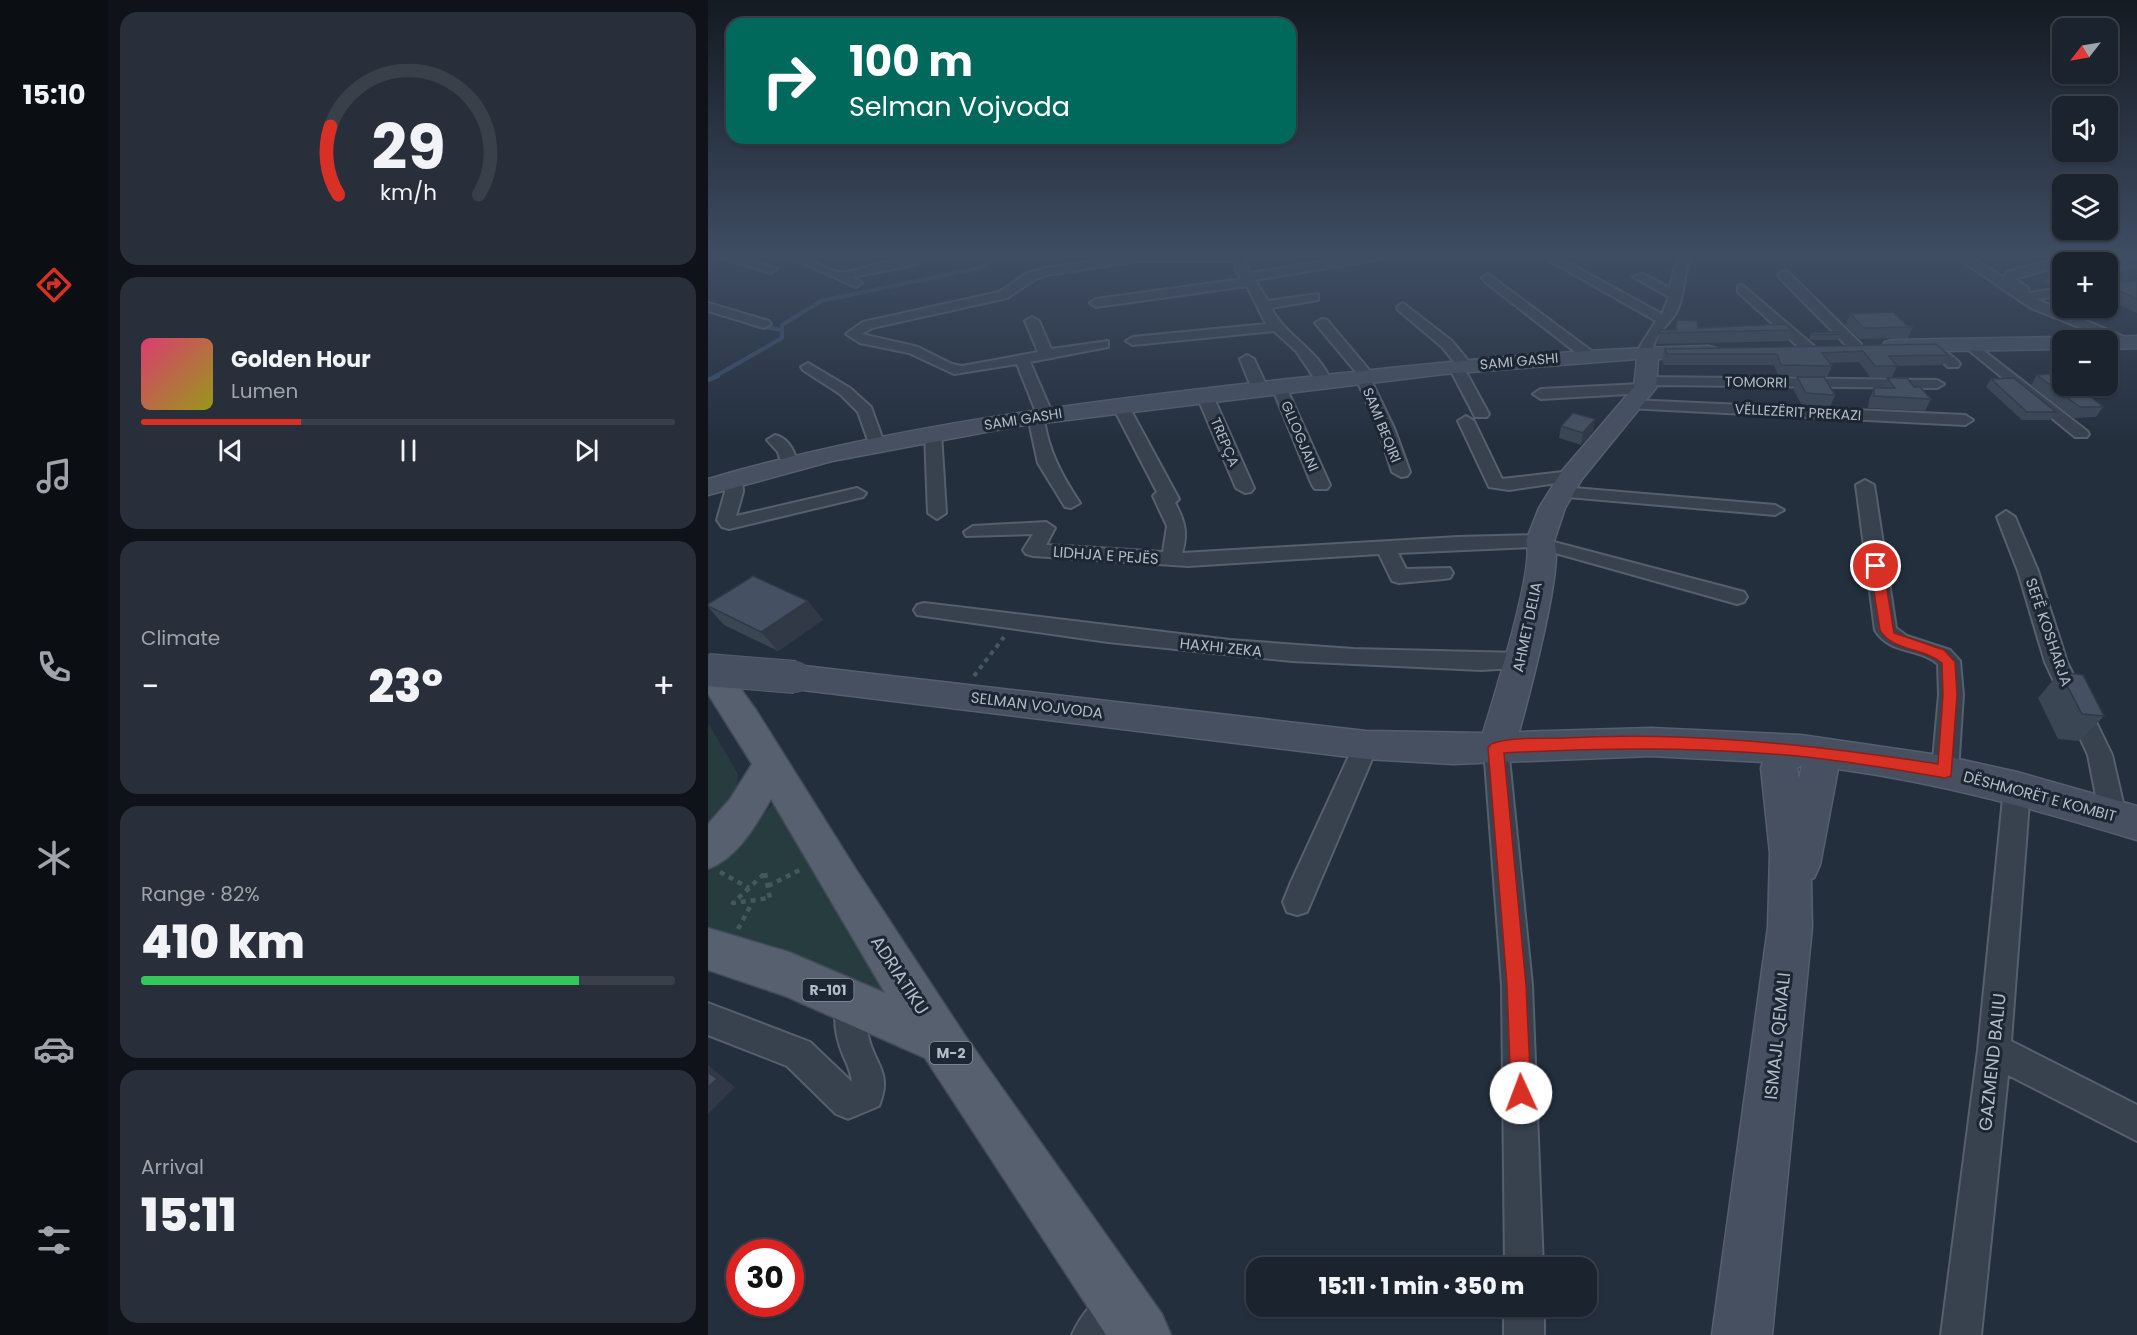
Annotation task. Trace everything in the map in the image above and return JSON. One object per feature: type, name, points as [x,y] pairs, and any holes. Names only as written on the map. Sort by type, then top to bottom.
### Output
[{"type":"main road","name":"ADRIATIKU","points":[[708,670],[771,764],[826,858],[943,1042],[1117,1325]]},
{"type":"main road","points":[[711,860],[729,830],[750,803],[771,764]]},
{"type":"main road","name":"R-101","points":[[708,949],[789,975],[852,1000],[943,1042]]},
{"type":"street","points":[[739,316],[764,324]]},
{"type":"street","points":[[916,316],[868,325],[853,334],[867,342],[908,348],[949,370],[1104,344]]},
{"type":"street","points":[[1270,316],[1275,327],[1301,348],[1324,382]]},
{"type":"street","name":"SAMI GASHI","points":[[1414,316],[1447,344],[1461,366],[1494,483],[1566,484]]},
{"type":"street","points":[[1538,316],[1588,355]]},
{"type":"street","points":[[1657,316],[1664,320]]},
{"type":"street","points":[[1541,394],[1642,391],[1649,363],[1646,343],[1667,316]]},
{"type":"street","points":[[1772,316],[1809,349]]},
{"type":"street","points":[[1825,316],[1856,347]]},
{"type":"street","points":[[2070,318],[2133,342]]},
{"type":"street","points":[[1032,321],[1046,355]]},
{"type":"street","name":"SAMI BEQIRI","points":[[1322,323],[1363,371],[1363,378],[1386,428],[1401,472]]},
{"type":"street","points":[[1132,341],[1275,327]]},
{"type":"street","points":[[1779,350],[1931,344],[2052,343]]},
{"type":"street","points":[[1931,344],[1953,364]]},
{"type":"street","points":[[1970,344],[2081,435]]},
{"type":"street","name":"SAMI GASHI","points":[[708,487],[788,462],[876,443],[1120,405],[1461,366],[1588,355],[1727,352]]},
{"type":"street","points":[[1247,358],[1270,388]]},
{"type":"street","points":[[1022,359],[1040,416],[1039,445],[1053,479],[1071,503]]},
{"type":"street","points":[[808,367],[845,391],[865,410],[876,443]]},
{"type":"street","name":"TOMORRI","points":[[1642,391],[1937,384]]},
{"type":"street","name":"GLLOGJANI","points":[[1270,388],[1322,485]]},
{"type":"street","name":"VËLLEZËRIT PREKAZI","points":[[1642,391],[1965,420]]},
{"type":"street","name":"AHMET DELIA","points":[[1496,748],[1537,593],[1541,543],[1566,484],[1609,428],[1642,391]]},
{"type":"street","name":"TREPÇA","points":[[1205,396],[1245,488]]},
{"type":"street","name":"LIDHJA E PEJËS","points":[[1120,405],[1178,525],[1178,536],[1171,559]]},
{"type":"street","points":[[933,433],[937,513]]},
{"type":"street","points":[[775,440],[786,451],[788,462]]},
{"type":"street","points":[[733,479],[734,492],[726,520],[729,523],[857,493]]},
{"type":"street","points":[[1566,484],[1775,510]]},
{"type":"street","points":[[1865,485],[1886,630],[1897,640],[1940,654],[1949,662],[1950,695],[1945,771]]},
{"type":"street","name":"SEFË KOSHARJA","points":[[2006,517],[2028,571],[2056,662],[2100,755],[2125,819]]},
{"type":"street","name":"LIDHJA E PEJËS","points":[[973,532],[1046,528],[1033,550],[1171,559],[1505,540],[1541,543],[1737,597]]},
{"type":"street","points":[[1386,548],[1399,576],[1443,573]]},
{"type":"street","name":"HAXHI ZEKA","points":[[924,610],[1261,652],[1357,658],[1520,662]]},
{"type":"street","name":"SELMAN VOJVODA","points":[[708,670],[795,676],[959,694],[1366,745],[1496,748],[1604,742],[1719,745],[1812,752]]},
{"type":"street","points":[[1297,902],[1355,776],[1366,745]]},
{"type":"street","points":[[1719,745],[1760,778],[1782,806]]},
{"type":"street","points":[[1496,748],[1517,985],[1524,1257]]},
{"type":"street","points":[[1791,899],[1812,752]]},
{"type":"street","name":"DËSHMORËT E KOMBIT","points":[[1812,752],[1945,771],[2017,788],[2125,819]]},
{"type":"street","name":"ISMAJL QEMALI","points":[[1742,1335],[1776,1050],[1791,899],[1790,853],[1782,806],[1779,768],[1785,756],[1812,752]]},
{"type":"street","name":"GAZMEND BALIU","points":[[1961,1335],[1994,1050],[2017,788]]},
{"type":"street","points":[[708,1019],[798,1054],[848,1102],[867,1094],[870,1080],[869,1071],[854,1041],[850,1025],[852,1000]]},
{"type":"street","points":[[1994,1050],[2137,1124]]},
{"type":"street","points":[[1524,1317],[1524,1335]]},
{"type":"path","points":[[959,694],[1016,622]]},
{"type":"path","points":[[768,886],[826,858]]},
{"type":"path","points":[[711,860],[749,888]]},
{"type":"path","points":[[765,873],[768,886],[770,898],[733,903],[765,873]]},
{"type":"green space","points":[[708,723],[738,774],[735,802],[708,833]]},
{"type":"green space","points":[[774,802],[809,866],[899,1016],[708,939],[708,873],[730,853]]},
{"type":"building","points":[[1852,316],[1897,316],[1906,325],[1913,327],[1864,328]]},
{"type":"building","points":[[1677,320],[1697,321],[1698,328],[1785,324],[1792,330],[1659,333],[1660,330],[1676,330]]},
{"type":"building","points":[[1838,332],[1840,334],[1813,335],[1811,333]]},
{"type":"building","points":[[1936,344],[1948,355],[1889,356],[1897,366],[1875,366],[1863,351],[1822,353],[1832,366],[1781,365],[1777,354],[1667,354],[1665,349]]},
{"type":"building","points":[[2052,374],[2052,386],[2037,375]]},
{"type":"building","points":[[1797,377],[1824,377],[1835,395],[1806,393]]},
{"type":"building","points":[[1887,378],[1907,378],[1914,387],[1920,387],[1931,399],[1874,396],[1874,388],[1895,388]]},
{"type":"building","points":[[2014,378],[2056,412],[2027,412],[1991,379]]},
{"type":"building","points":[[2065,396],[2089,396],[2103,407],[2080,407]]},
{"type":"building","points":[[1573,413],[1595,419],[1583,433],[1561,426]]},
{"type":"building","points":[[753,576],[808,601],[761,632],[708,606]]},
{"type":"building","points":[[2060,672],[2083,675],[2104,716],[2082,714]]},
{"type":"building","points":[[708,1072],[717,1079],[708,1087]]},
{"type":"waterway","points":[[782,330],[782,325],[796,316]]},
{"type":"waterway","points":[[757,326],[782,330]]},
{"type":"waterway","points":[[714,377],[782,338],[782,330]]},
{"type":"waterway","points":[[708,380],[718,376]]},
{"type":"route","points":[[1521,1093],[1517,985],[1496,748],[1604,742],[1719,745],[1801,750],[1945,771],[1951,670],[1949,662],[1940,654],[1889,636],[1886,630],[1876,566]]}]
